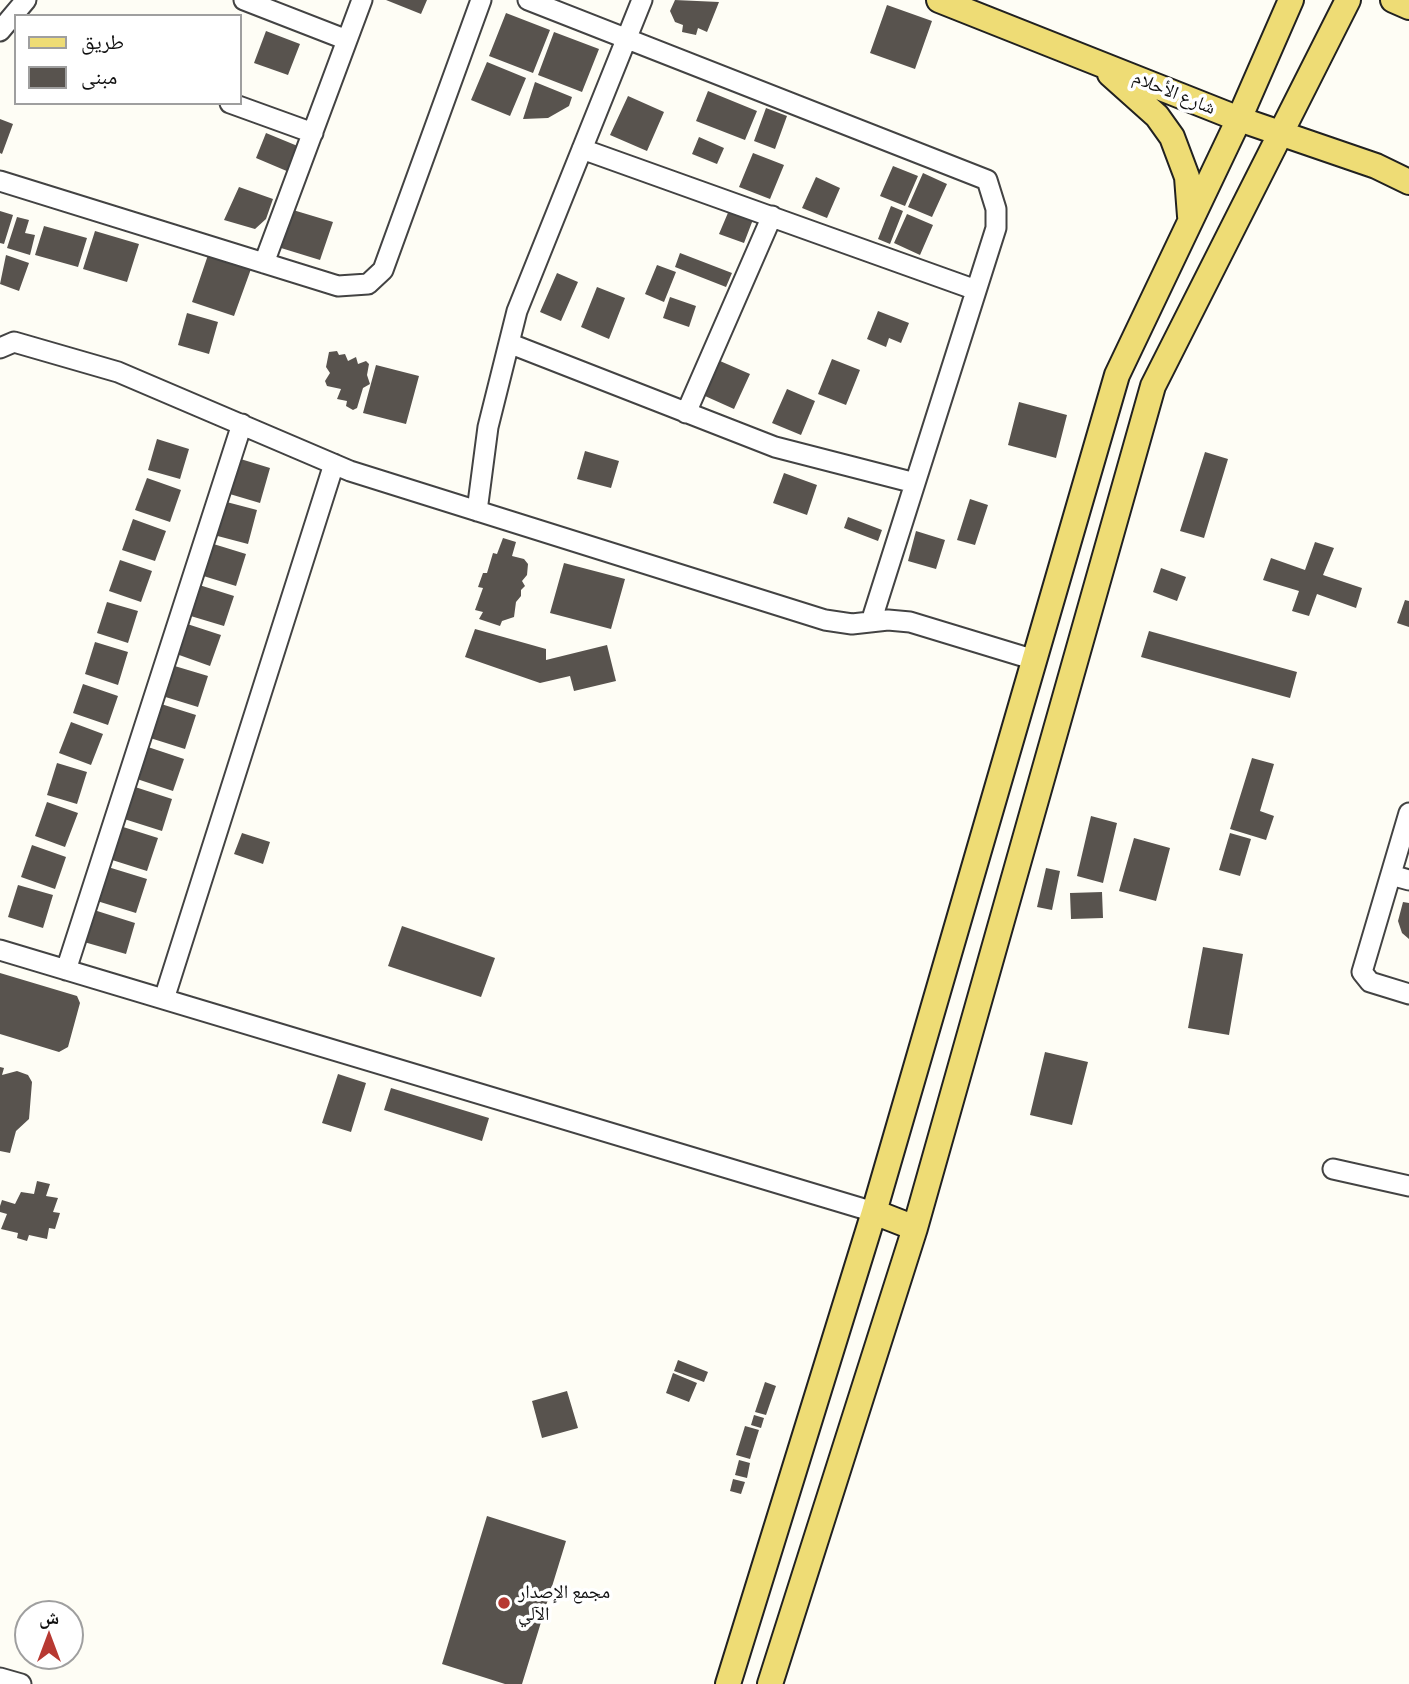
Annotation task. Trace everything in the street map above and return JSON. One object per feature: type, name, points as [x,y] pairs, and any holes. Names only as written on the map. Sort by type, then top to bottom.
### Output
[{"type":"main road","name":"شارع الأحلام","points":[[939,0],[1239,119],[1376,166],[1409,182]]},
{"type":"main road","points":[[728,1684],[874,1212],[1116,376],[1239,119],[1291,0]]},
{"type":"main road","points":[[770,1684],[915,1228],[1153,386],[1348,0]]},
{"type":"main road","points":[[1393,0],[1409,7]]},
{"type":"main road","points":[[1097,62],[1157,116],[1172,136],[1187,177],[1189,223]]},
{"type":"main road","points":[[1075,523],[1110,534]]},
{"type":"main road","points":[[874,1212],[915,1228]]},
{"type":"street","points":[[244,0],[347,40]]},
{"type":"street","points":[[264,263],[362,0]]},
{"type":"street","points":[[0,181],[338,286],[368,284],[383,270],[481,0]]},
{"type":"street","points":[[528,0],[987,180],[996,209],[996,228],[871,622]]},
{"type":"street","points":[[477,510],[488,427],[511,344],[517,311],[642,0]]},
{"type":"street","points":[[236,105],[313,133]]},
{"type":"street","points":[[582,149],[976,290]]},
{"type":"street","points":[[686,413],[772,216]]},
{"type":"street","points":[[0,348],[14,342],[118,372],[334,464],[825,620],[852,624],[910,622],[1035,660]]},
{"type":"street","points":[[511,344],[775,447],[915,483]]},
{"type":"street","points":[[66,970],[242,424]]},
{"type":"street","points":[[164,999],[334,464]]},
{"type":"street","points":[[1409,813],[1400,877],[1362,972],[1370,982],[1409,994]]},
{"type":"street","points":[[0,950],[874,1212]]},
{"type":"street","points":[[1334,1169],[1409,1186]]},
{"type":"street","points":[[0,1678],[21,1684]]},
{"type":"building","points":[[386,0],[427,0],[421,14]]},
{"type":"building","points":[[675,0],[719,2],[707,32],[698,28],[696,35],[682,32],[683,25],[675,22],[670,11]]},
{"type":"building","points":[[887,5],[932,21],[915,69],[870,53]]},
{"type":"building","points":[[506,13],[550,30],[533,73],[489,56]]},
{"type":"building","points":[[266,31],[300,44],[288,75],[254,63]]},
{"type":"building","points":[[554,32],[599,49],[582,92],[538,75]]},
{"type":"building","points":[[487,62],[526,78],[510,116],[471,100]]},
{"type":"building","points":[[535,82],[572,97],[569,106],[548,118],[523,119]]},
{"type":"building","points":[[708,91],[757,111],[745,140],[696,121]]},
{"type":"building","points":[[628,96],[664,112],[647,151],[610,135]]},
{"type":"building","points":[[766,108],[787,116],[775,149],[754,141]]},
{"type":"building","points":[[0,119],[13,124],[2,154],[0,153]]},
{"type":"building","points":[[266,133],[300,147],[289,172],[256,158]]},
{"type":"building","points":[[699,137],[724,148],[717,164],[692,154]]},
{"type":"building","points":[[753,153],[784,165],[770,199],[739,187]]},
{"type":"building","points":[[893,166],[918,176],[905,206],[880,196]]},
{"type":"building","points":[[923,173],[947,184],[932,217],[908,207]]},
{"type":"building","points":[[816,177],[840,188],[827,218],[802,208]]},
{"type":"building","points":[[239,187],[273,199],[266,219],[255,229],[224,220]]},
{"type":"building","points":[[891,206],[903,211],[890,244],[878,239]]},
{"type":"building","points":[[730,208],[754,217],[744,243],[719,234]]},
{"type":"building","points":[[293,210],[333,222],[320,260],[281,248]]},
{"type":"building","points":[[0,211],[13,215],[4,244],[0,243]]},
{"type":"building","points":[[907,214],[933,225],[920,255],[894,243]]},
{"type":"building","points":[[17,217],[29,220],[25,233],[35,235],[30,255],[7,248]]},
{"type":"building","points":[[44,226],[87,238],[78,267],[35,255]]},
{"type":"building","points":[[95,231],[139,244],[127,282],[83,269]]},
{"type":"building","points":[[680,253],[732,273],[726,287],[675,267]]},
{"type":"building","points":[[6,255],[29,263],[19,291],[0,284]]},
{"type":"building","points":[[208,255],[251,269],[234,316],[192,302]]},
{"type":"building","points":[[657,265],[676,272],[664,302],[645,294]]},
{"type":"building","points":[[557,273],[578,282],[561,321],[540,312]]},
{"type":"building","points":[[597,287],[625,298],[609,339],[581,327]]},
{"type":"building","points":[[670,297],[696,306],[689,327],[663,318]]},
{"type":"building","points":[[878,311],[909,323],[901,343],[889,338],[886,347],[867,339]]},
{"type":"building","points":[[187,313],[218,322],[209,354],[178,345]]},
{"type":"building","points":[[337,351],[339,355],[345,354],[348,361],[356,357],[358,364],[366,361],[369,364],[367,375],[370,384],[363,388],[357,408],[353,410],[346,406],[347,401],[337,399],[341,389],[327,386],[325,381],[330,373],[326,367],[329,352]]},
{"type":"building","points":[[832,359],[860,370],[846,405],[818,394]]},
{"type":"building","points":[[720,361],[750,374],[734,409],[705,396]]},
{"type":"building","points":[[376,365],[419,376],[406,424],[363,413]]},
{"type":"building","points":[[787,389],[815,401],[801,435],[772,423]]},
{"type":"building","points":[[1019,402],[1067,415],[1056,458],[1008,445]]},
{"type":"building","points":[[157,439],[189,449],[180,479],[148,470]]},
{"type":"building","points":[[585,451],[619,461],[611,488],[577,479]]},
{"type":"building","points":[[1205,452],[1228,459],[1204,538],[1180,531]]},
{"type":"building","points":[[234,457],[270,468],[260,503],[223,492]]},
{"type":"building","points":[[784,473],[817,485],[807,515],[773,503]]},
{"type":"building","points":[[147,478],[181,490],[170,522],[135,510]]},
{"type":"building","points":[[970,499],[988,505],[975,545],[957,540]]},
{"type":"building","points":[[219,500],[257,510],[248,544],[210,534]]},
{"type":"building","points":[[848,517],[882,530],[878,541],[844,528]]},
{"type":"building","points":[[133,519],[166,531],[155,561],[122,550]]},
{"type":"building","points":[[916,531],[945,540],[936,569],[908,561]]},
{"type":"building","points":[[503,538],[516,542],[512,556],[524,559],[528,564],[527,575],[522,581],[525,586],[516,602],[514,617],[502,621],[500,626],[479,619],[483,612],[475,610],[483,588],[478,587],[483,573],[487,573],[493,553],[497,554]]},
{"type":"building","points":[[207,542],[246,554],[236,586],[197,574]]},
{"type":"building","points":[[1315,542],[1334,548],[1323,575],[1362,588],[1356,608],[1317,594],[1309,616],[1292,611],[1299,591],[1263,580],[1271,558],[1305,570]]},
{"type":"building","points":[[120,560],[152,571],[141,602],[109,591]]},
{"type":"building","points":[[564,563],[625,579],[611,629],[550,613]]},
{"type":"building","points":[[1161,568],[1186,577],[1177,601],[1153,592]]},
{"type":"building","points":[[193,583],[234,596],[224,626],[184,614]]},
{"type":"building","points":[[1405,600],[1409,601],[1409,627],[1397,623]]},
{"type":"building","points":[[107,602],[138,611],[128,643],[97,633]]},
{"type":"building","points":[[178,621],[221,635],[210,666],[168,651]]},
{"type":"building","points":[[475,629],[546,649],[546,660],[607,645],[616,681],[574,691],[570,676],[540,683],[465,657]]},
{"type":"building","points":[[1149,631],[1297,672],[1290,698],[1141,657]]},
{"type":"building","points":[[95,642],[128,652],[118,685],[85,674]]},
{"type":"building","points":[[168,664],[208,676],[198,707],[159,695]]},
{"type":"building","points":[[83,684],[118,696],[108,725],[73,713]]},
{"type":"building","points":[[158,703],[196,715],[185,749],[147,737]]},
{"type":"building","points":[[71,722],[103,734],[91,765],[59,753]]},
{"type":"building","points":[[145,746],[184,759],[173,791],[134,778]]},
{"type":"building","points":[[1252,758],[1274,764],[1260,811],[1274,816],[1266,840],[1230,829]]},
{"type":"building","points":[[57,763],[87,772],[77,804],[47,795]]},
{"type":"building","points":[[132,786],[172,799],[162,831],[121,818]]},
{"type":"building","points":[[47,802],[78,813],[65,847],[35,836]]},
{"type":"building","points":[[1091,816],[1117,823],[1103,883],[1077,876]]},
{"type":"building","points":[[120,826],[158,838],[147,871],[109,859]]},
{"type":"building","points":[[242,833],[270,842],[263,864],[234,854]]},
{"type":"building","points":[[1230,833],[1251,839],[1240,876],[1219,870]]},
{"type":"building","points":[[1134,838],[1170,848],[1156,901],[1119,891]]},
{"type":"building","points":[[32,845],[66,857],[55,889],[21,877]]},
{"type":"building","points":[[108,867],[147,879],[136,913],[97,901]]},
{"type":"building","points":[[1046,868],[1060,871],[1052,910],[1037,907]]},
{"type":"building","points":[[18,885],[53,895],[43,928],[8,917]]},
{"type":"building","points":[[1102,892],[1103,918],[1071,919],[1070,893]]},
{"type":"building","points":[[1403,902],[1409,903],[1409,939],[1402,933],[1398,921]]},
{"type":"building","points":[[94,910],[135,923],[126,954],[84,942]]},
{"type":"building","points":[[402,926],[495,958],[481,997],[388,966]]},
{"type":"building","points":[[1203,947],[1243,954],[1229,1035],[1188,1028]]},
{"type":"building","points":[[0,973],[77,996],[80,1003],[68,1047],[59,1052],[0,1034]]},
{"type":"building","points":[[1045,1052],[1088,1062],[1072,1125],[1030,1115]]},
{"type":"building","points":[[0,1067],[4,1068],[2,1075],[17,1071],[28,1075],[32,1082],[29,1119],[16,1131],[10,1153],[0,1151]]},
{"type":"building","points":[[338,1074],[366,1083],[351,1132],[322,1123]]},
{"type":"building","points":[[391,1088],[489,1118],[482,1141],[384,1110]]},
{"type":"building","points":[[37,1181],[50,1184],[46,1196],[58,1198],[53,1212],[60,1213],[55,1229],[49,1228],[47,1239],[29,1235],[27,1241],[17,1238],[18,1233],[1,1229],[7,1214],[0,1212],[0,1206],[2,1200],[15,1204],[21,1192],[34,1194]]},
{"type":"building","points":[[678,1360],[708,1372],[704,1382],[674,1371]]},
{"type":"building","points":[[673,1373],[697,1383],[689,1402],[666,1393]]},
{"type":"building","points":[[765,1382],[776,1386],[766,1415],[755,1412]]},
{"type":"building","points":[[567,1391],[578,1428],[542,1438],[532,1401]]},
{"type":"building","points":[[754,1415],[764,1418],[761,1428],[751,1425]]},
{"type":"building","points":[[745,1426],[759,1430],[750,1459],[736,1455]]},
{"type":"building","points":[[739,1460],[750,1463],[747,1478],[735,1475]]},
{"type":"building","points":[[733,1479],[745,1482],[741,1494],[730,1491]]},
{"type":"building","name":"مجمع الإصدار الآلي","points":[[487,1516],[566,1541],[522,1684],[505,1684],[442,1664]]},
{"type":"place","name":"مجمع الإصدار الآلي","points":[[504,1603]]}]
